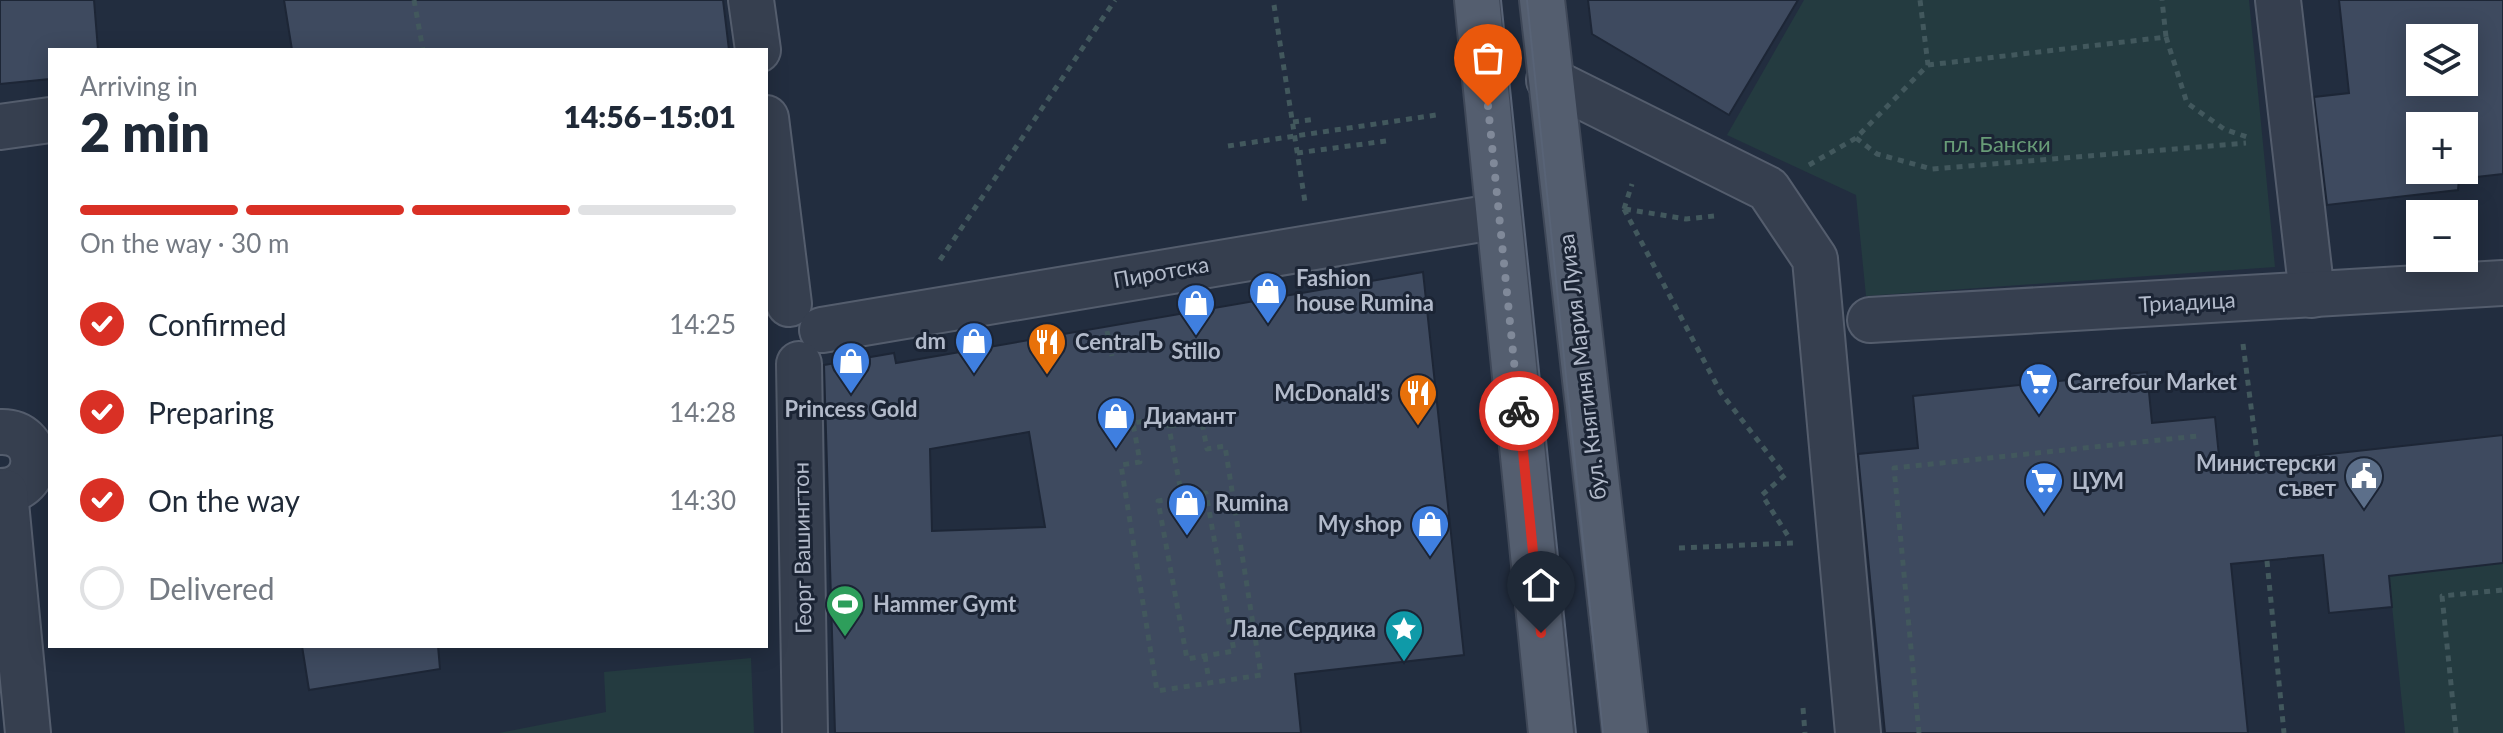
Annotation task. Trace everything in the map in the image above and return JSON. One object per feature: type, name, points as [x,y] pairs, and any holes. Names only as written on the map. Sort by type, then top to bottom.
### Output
[{"type":"main road","points":[[1477,0],[1551,733]]},
{"type":"main road","name":"бул. Княгиня Мария Луиза","points":[[1542,0],[1625,733]]},
{"type":"street","points":[[751,0],[758,48]]},
{"type":"street","points":[[2278,0],[2312,295]]},
{"type":"street","points":[[1549,80],[1768,189],[1815,259],[1858,733]]},
{"type":"street","points":[[0,127],[48,120]]},
{"type":"street","points":[[768,153],[777,312],[807,308],[814,313],[796,347]]},
{"type":"street","name":"Пиротска","points":[[796,347],[902,317],[1499,216]]},
{"type":"street","name":"Триадица","points":[[1870,320],[2503,283]]},
{"type":"street","name":"Георг Вашингтон","points":[[796,347],[805,733]]},
{"type":"street","points":[[0,432],[9,432],[25,441],[42,457],[30,477],[15,490],[2,492],[28,733]]},
{"type":"path","points":[[414,0],[423,48]]},
{"type":"path","points":[[902,317],[1115,0]]},
{"type":"path","points":[[1920,0],[1928,65]]},
{"type":"path","points":[[1856,138],[1877,154],[1932,169],[2250,140],[2224,129],[2187,103],[2166,37],[2162,0]]},
{"type":"path","points":[[1274,5],[1313,246]]},
{"type":"path","points":[[1840,146],[1856,138],[1928,65],[2166,37]]},
{"type":"path","points":[[1228,146],[1436,115]]},
{"type":"path","points":[[1292,122],[1316,119]]},
{"type":"path","points":[[1297,153],[1386,141]]},
{"type":"path","points":[[1632,184],[1624,209],[1721,393],[1785,475],[1762,495],[1793,543],[1679,548]]},
{"type":"path","points":[[1624,209],[1686,219],[1720,215]]},
{"type":"path","points":[[2238,299],[2258,461]]},
{"type":"path","points":[[1107,326],[1112,356]]},
{"type":"path","points":[[1203,411],[1207,449],[1225,446],[1261,675],[1157,691],[1121,465],[1140,462],[1133,423],[1203,411]]},
{"type":"path","points":[[1182,497],[1169,424],[1193,423]]},
{"type":"path","points":[[1919,733],[1894,468],[2198,436]]},
{"type":"path","points":[[1206,493],[1234,651],[1187,659],[1158,501],[1182,497],[1206,493]]},
{"type":"path","points":[[2267,561],[2284,733]]},
{"type":"path","points":[[2456,733],[2442,596],[2503,590]]},
{"type":"path","points":[[1205,656],[1208,675]]},
{"type":"path","points":[[1803,701],[1805,733]]},
{"type":"green space","name":"пл. Бански","points":[[1804,0],[2249,0],[2275,267],[1866,296],[1856,195],[1727,135]]},
{"type":"green space","points":[[2503,563],[2503,733],[2405,733],[2389,576]]},
{"type":"green space","points":[[751,658],[754,733],[499,733],[606,712],[604,672]]},
{"type":"building","points":[[0,0],[94,0],[98,48],[48,48],[48,79],[0,84]]},
{"type":"building","points":[[284,0],[723,0],[729,48],[292,48]]},
{"type":"building","points":[[1588,0],[1798,0],[1729,115],[1592,34]]},
{"type":"building","points":[[2339,0],[2503,0],[2503,174],[2478,177],[2478,112],[2406,112],[2406,184],[2459,184],[2458,190],[2327,205],[2314,97],[2349,93]]},
{"type":"building","points":[[1423,272],[1464,655],[1295,674],[1301,733],[835,733],[824,365],[894,353],[896,363]],"holes":[[[1029,432],[1045,527],[932,531],[930,449]]]},
{"type":"building","name":"ЦУМ","points":[[2147,372],[2152,423],[2215,417],[2220,466],[2503,435],[2503,563],[2389,576],[2392,607],[2329,613],[2323,555],[2231,564],[2248,733],[1885,733],[1858,454],[1918,448],[1913,396]]},
{"type":"building","points":[[302,648],[438,648],[440,669],[309,690]]},
{"type":"tram line","points":[[1501,0],[1576,733]]},
{"type":"tram line","points":[[1527,0],[1603,733]]},
{"type":"way so far","points":[[1488,106],[1519,411]]},
{"type":"place","name":"Fashion house Rumina","points":[[1268,325]]},
{"type":"place","name":"Stillo","points":[[1196,337]]},
{"type":"place","name":"dm","points":[[974,375]]},
{"type":"place","name":"CentralЪ","points":[[1047,376]]},
{"type":"place","name":"Princess Gold","points":[[851,395]]},
{"type":"place","name":"Carrefour Market","points":[[2039,416]]},
{"type":"place","name":"McDonald's","points":[[1418,427]]},
{"type":"place","name":"Диамант","points":[[1116,450]]},
{"type":"place","name":"Министерски съвет","points":[[2364,510]]},
{"type":"place","name":"ЦУМ","points":[[2044,515]]},
{"type":"place","name":"Rumina","points":[[1187,537]]},
{"type":"place","name":"My shop","points":[[1430,558]]},
{"type":"place","name":"Hammer Gymt","points":[[845,638]]},
{"type":"place","name":"Лале Сердика","points":[[1404,663]]},
{"type":"route","points":[[1519,411],[1541,633]]}]
